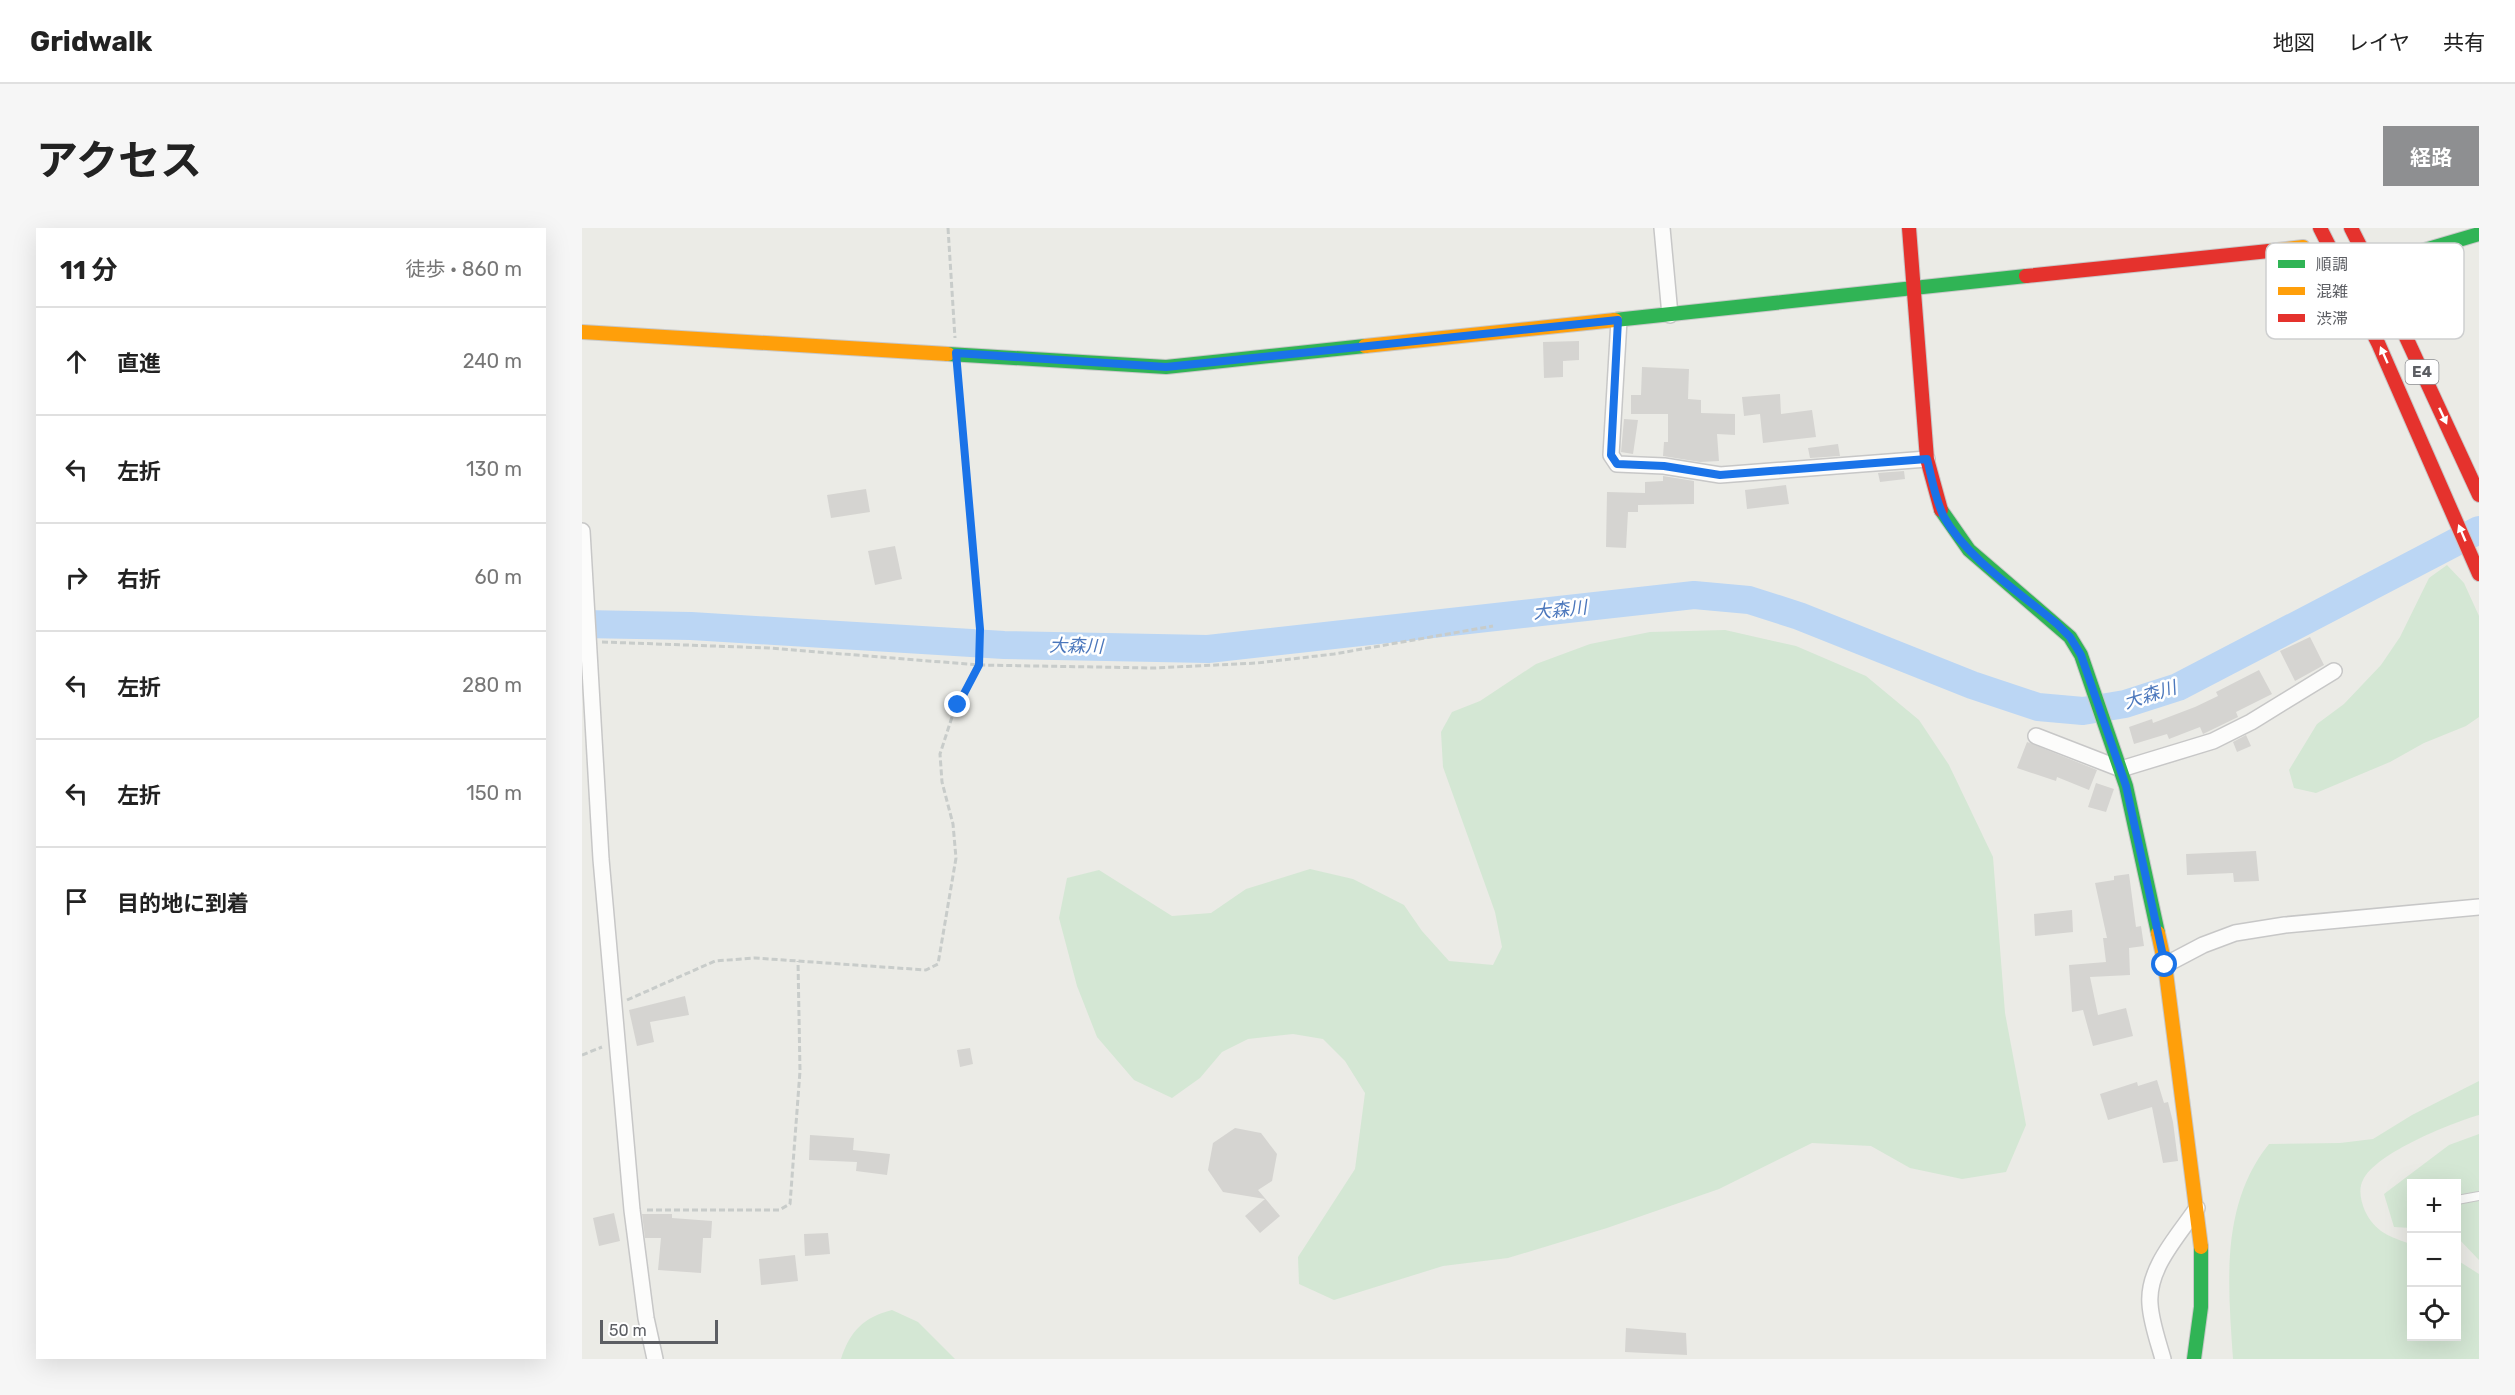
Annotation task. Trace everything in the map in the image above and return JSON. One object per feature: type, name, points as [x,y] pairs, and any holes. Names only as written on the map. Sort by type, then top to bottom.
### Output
[{"type":"main road","points":[[1909,228],[1927,459],[1937,500],[1955,532],[1969,550],[2070,637],[2081,655],[2121,769],[2165,965],[2197,1208],[2203,1258],[2200,1320],[2194,1359]]},
{"type":"main road","name":"E4","points":[[2320,228],[2328,243]]},
{"type":"main road","name":"E4","points":[[2351,228],[2358,243]]},
{"type":"main road","points":[[2448,243],[2479,234]]},
{"type":"main road","points":[[582,332],[1166,367],[2266,251]]},
{"type":"main road","name":"E4","points":[[2376,339],[2477,568]]},
{"type":"main road","name":"E4","points":[[2407,339],[2479,495]]},
{"type":"street","points":[[1662,228],[1670,315]]},
{"type":"street","points":[[1618,320],[1611,455],[1617,464],[1664,466],[1720,475],[1927,459]]},
{"type":"street","points":[[582,531],[601,858],[632,1210],[646,1318],[655,1359]]},
{"type":"street","points":[[2036,736],[2121,769],[2213,741],[2251,722],[2334,671]]},
{"type":"street","points":[[2165,965],[2203,945],[2235,933],[2285,925],[2479,907]]},
{"type":"street","points":[[2163,1359],[2149,1303],[2152,1286],[2158,1266],[2197,1208]]},
{"type":"lane","points":[[2461,1199],[2479,1196]]},
{"type":"path","points":[[614,1005],[715,961],[754,958],[926,970],[938,964],[956,858],[953,824],[942,782],[940,754],[952,717],[979,665],[980,629],[956,353],[948,228]]},
{"type":"path","points":[[588,641],[769,648],[979,665],[1154,668],[1257,663],[1334,654],[1493,626]]},
{"type":"path","points":[[632,1210],[779,1209],[790,1204],[800,1071],[798,961]]},
{"type":"path","points":[[582,1055],[618,1041]]},
{"type":"green space","points":[[2447,565],[2464,583],[2479,616],[2479,717],[2466,726],[2424,743],[2390,762],[2316,793],[2294,788],[2289,770],[2317,724],[2344,704],[2381,665],[2400,637],[2429,578]]},
{"type":"green space","points":[[1725,630],[1796,646],[1866,676],[1919,720],[1949,765],[1993,857],[2005,1013],[2026,1125],[2006,1172],[1962,1179],[1910,1168],[1871,1146],[1812,1143],[1719,1189],[1607,1228],[1508,1258],[1443,1266],[1334,1300],[1299,1284],[1298,1257],[1355,1169],[1365,1093],[1345,1061],[1323,1039],[1293,1034],[1248,1039],[1222,1052],[1200,1078],[1172,1098],[1134,1080],[1097,1037],[1077,986],[1059,918],[1067,878],[1099,870],[1172,916],[1211,913],[1246,889],[1310,869],[1353,879],[1404,905],[1422,931],[1449,961],[1493,965],[1502,947],[1495,912],[1443,767],[1441,732],[1452,712],[1480,701],[1536,664],[1590,644],[1650,632]]},
{"type":"green space","points":[[2479,1081],[2479,1115],[2433,1132],[2398,1150],[2371,1170],[2363,1180],[2360,1191],[2361,1200],[2373,1224],[2390,1236],[2407,1242],[2407,1341],[2461,1341],[2461,1263],[2479,1274],[2479,1359],[2233,1359],[2229,1275],[2235,1219],[2242,1193],[2253,1168],[2269,1144],[2340,1143],[2373,1139],[2412,1115]]},
{"type":"green space","points":[[2479,1134],[2479,1260],[2461,1241],[2461,1179],[2407,1179],[2407,1228],[2394,1227],[2384,1194],[2449,1145]]},
{"type":"green space","points":[[892,1310],[918,1322],[955,1359],[841,1359],[849,1341],[859,1327],[873,1317]]},
{"type":"building","points":[[1579,341],[1579,360],[1563,361],[1563,377],[1544,378],[1543,342]]},
{"type":"building","points":[[1642,367],[1689,369],[1688,399],[1701,400],[1701,413],[1735,414],[1735,435],[1717,434],[1719,461],[1700,462],[1663,456],[1664,442],[1668,442],[1668,414],[1631,414],[1631,395],[1641,395]]},
{"type":"building","points":[[1780,394],[1781,414],[1812,410],[1816,437],[1763,443],[1760,414],[1744,416],[1742,397]]},
{"type":"building","points":[[1624,419],[1638,420],[1633,454],[1621,452]]},
{"type":"building","points":[[1838,444],[1840,456],[1810,458],[1808,448]]},
{"type":"building","points":[[1904,471],[1905,479],[1880,482],[1878,473]]},
{"type":"building","points":[[1663,476],[1694,481],[1694,504],[1638,505],[1638,512],[1628,512],[1626,548],[1606,547],[1607,492],[1645,493],[1645,482],[1663,481]]},
{"type":"building","points":[[1786,485],[1789,504],[1747,509],[1745,490]]},
{"type":"building","points":[[866,489],[870,512],[831,518],[827,495]]},
{"type":"building","points":[[895,546],[902,579],[875,585],[868,551]]},
{"type":"building","points":[[2310,637],[2324,665],[2295,681],[2280,651]]},
{"type":"building","points":[[2259,670],[2272,694],[2236,712],[2238,717],[2203,734],[2200,727],[2169,739],[2167,734],[2134,744],[2129,727],[2152,719],[2153,723],[2195,707],[2218,696],[2216,692]]},
{"type":"building","points":[[2246,735],[2251,746],[2237,752],[2233,742]]},
{"type":"building","points":[[2027,742],[2097,770],[2089,790],[2057,777],[2056,781],[2017,768]]},
{"type":"building","points":[[2096,783],[2114,789],[2106,812],[2088,807]]},
{"type":"building","points":[[2256,851],[2259,881],[2234,882],[2233,873],[2187,875],[2186,854]]},
{"type":"building","points":[[2129,874],[2136,927],[2141,926],[2144,946],[2129,948],[2130,975],[2090,977],[2098,1015],[2126,1008],[2133,1036],[2093,1046],[2083,1010],[2072,1012],[2069,965],[2106,962],[2103,938],[2107,938],[2095,883],[2114,880],[2114,876]]},
{"type":"building","points":[[2072,910],[2073,932],[2035,936],[2034,914]]},
{"type":"building","points":[[685,996],[689,1015],[650,1022],[654,1042],[637,1046],[629,1010]]},
{"type":"building","points":[[970,1048],[973,1064],[960,1067],[957,1050]]},
{"type":"building","points":[[2157,1080],[2164,1103],[2168,1102],[2178,1161],[2163,1163],[2152,1107],[2108,1120],[2100,1094],[2137,1082],[2138,1086]]},
{"type":"building","points":[[1235,1128],[1261,1133],[1277,1154],[1272,1181],[1258,1190],[1280,1216],[1260,1233],[1245,1216],[1265,1199],[1223,1192],[1208,1170],[1213,1143]]},
{"type":"building","points":[[810,1135],[854,1138],[853,1150],[890,1154],[887,1175],[856,1171],[857,1162],[809,1160]]},
{"type":"building","points":[[614,1213],[620,1241],[599,1246],[593,1218]]},
{"type":"building","points":[[642,1214],[672,1214],[672,1218],[712,1221],[711,1238],[703,1238],[701,1273],[658,1270],[661,1238],[645,1238]]},
{"type":"building","points":[[828,1233],[830,1254],[805,1256],[804,1234]]},
{"type":"building","points":[[795,1255],[798,1281],[761,1285],[759,1259]]},
{"type":"building","points":[[1626,1328],[1686,1333],[1687,1355],[1625,1352]]},
{"type":"waterway","name":"大森川","points":[[582,624],[691,626],[1004,645],[1208,649],[1694,595],[1749,600],[1799,616],[1972,685],[2038,707],[2083,711],[2125,704],[2178,687],[2479,530]]},
{"type":"traffic: fast","points":[[2448,243],[2479,234]]},
{"type":"traffic: fast","points":[[1615,320],[2026,276]]},
{"type":"traffic: fast","points":[[948,354],[1166,367],[1365,346]]},
{"type":"traffic: fast","points":[[1941,510],[1969,550],[2070,637],[2081,655],[2126,786],[2158,933]]},
{"type":"traffic: fast","points":[[2194,1359],[2201,1307],[2201,1247]]},
{"type":"traffic: slow","points":[[1365,346],[1615,320]]},
{"type":"traffic: slow","points":[[582,332],[948,354]]},
{"type":"traffic: slow","points":[[2158,933],[2165,965],[2201,1247]]},
{"type":"traffic: jam","points":[[1909,228],[1927,459],[1941,510]]},
{"type":"traffic: jam","points":[[2320,228],[2328,243]]},
{"type":"traffic: jam","points":[[2351,228],[2359,243]]},
{"type":"traffic: jam","points":[[2026,276],[2266,251]]},
{"type":"traffic: jam","points":[[2376,339],[2479,574]]},
{"type":"traffic: jam","points":[[2407,339],[2479,495]]},
{"type":"route","points":[[958,705],[979,665],[980,629],[956,353],[1166,367],[1215,364],[1618,320],[1611,455],[1617,464],[1664,466],[1695,473],[1749,475],[1927,459],[1937,500],[1945,518],[1969,550],[2057,624],[2070,637],[2081,655],[2112,738],[2126,786],[2165,965]]}]
